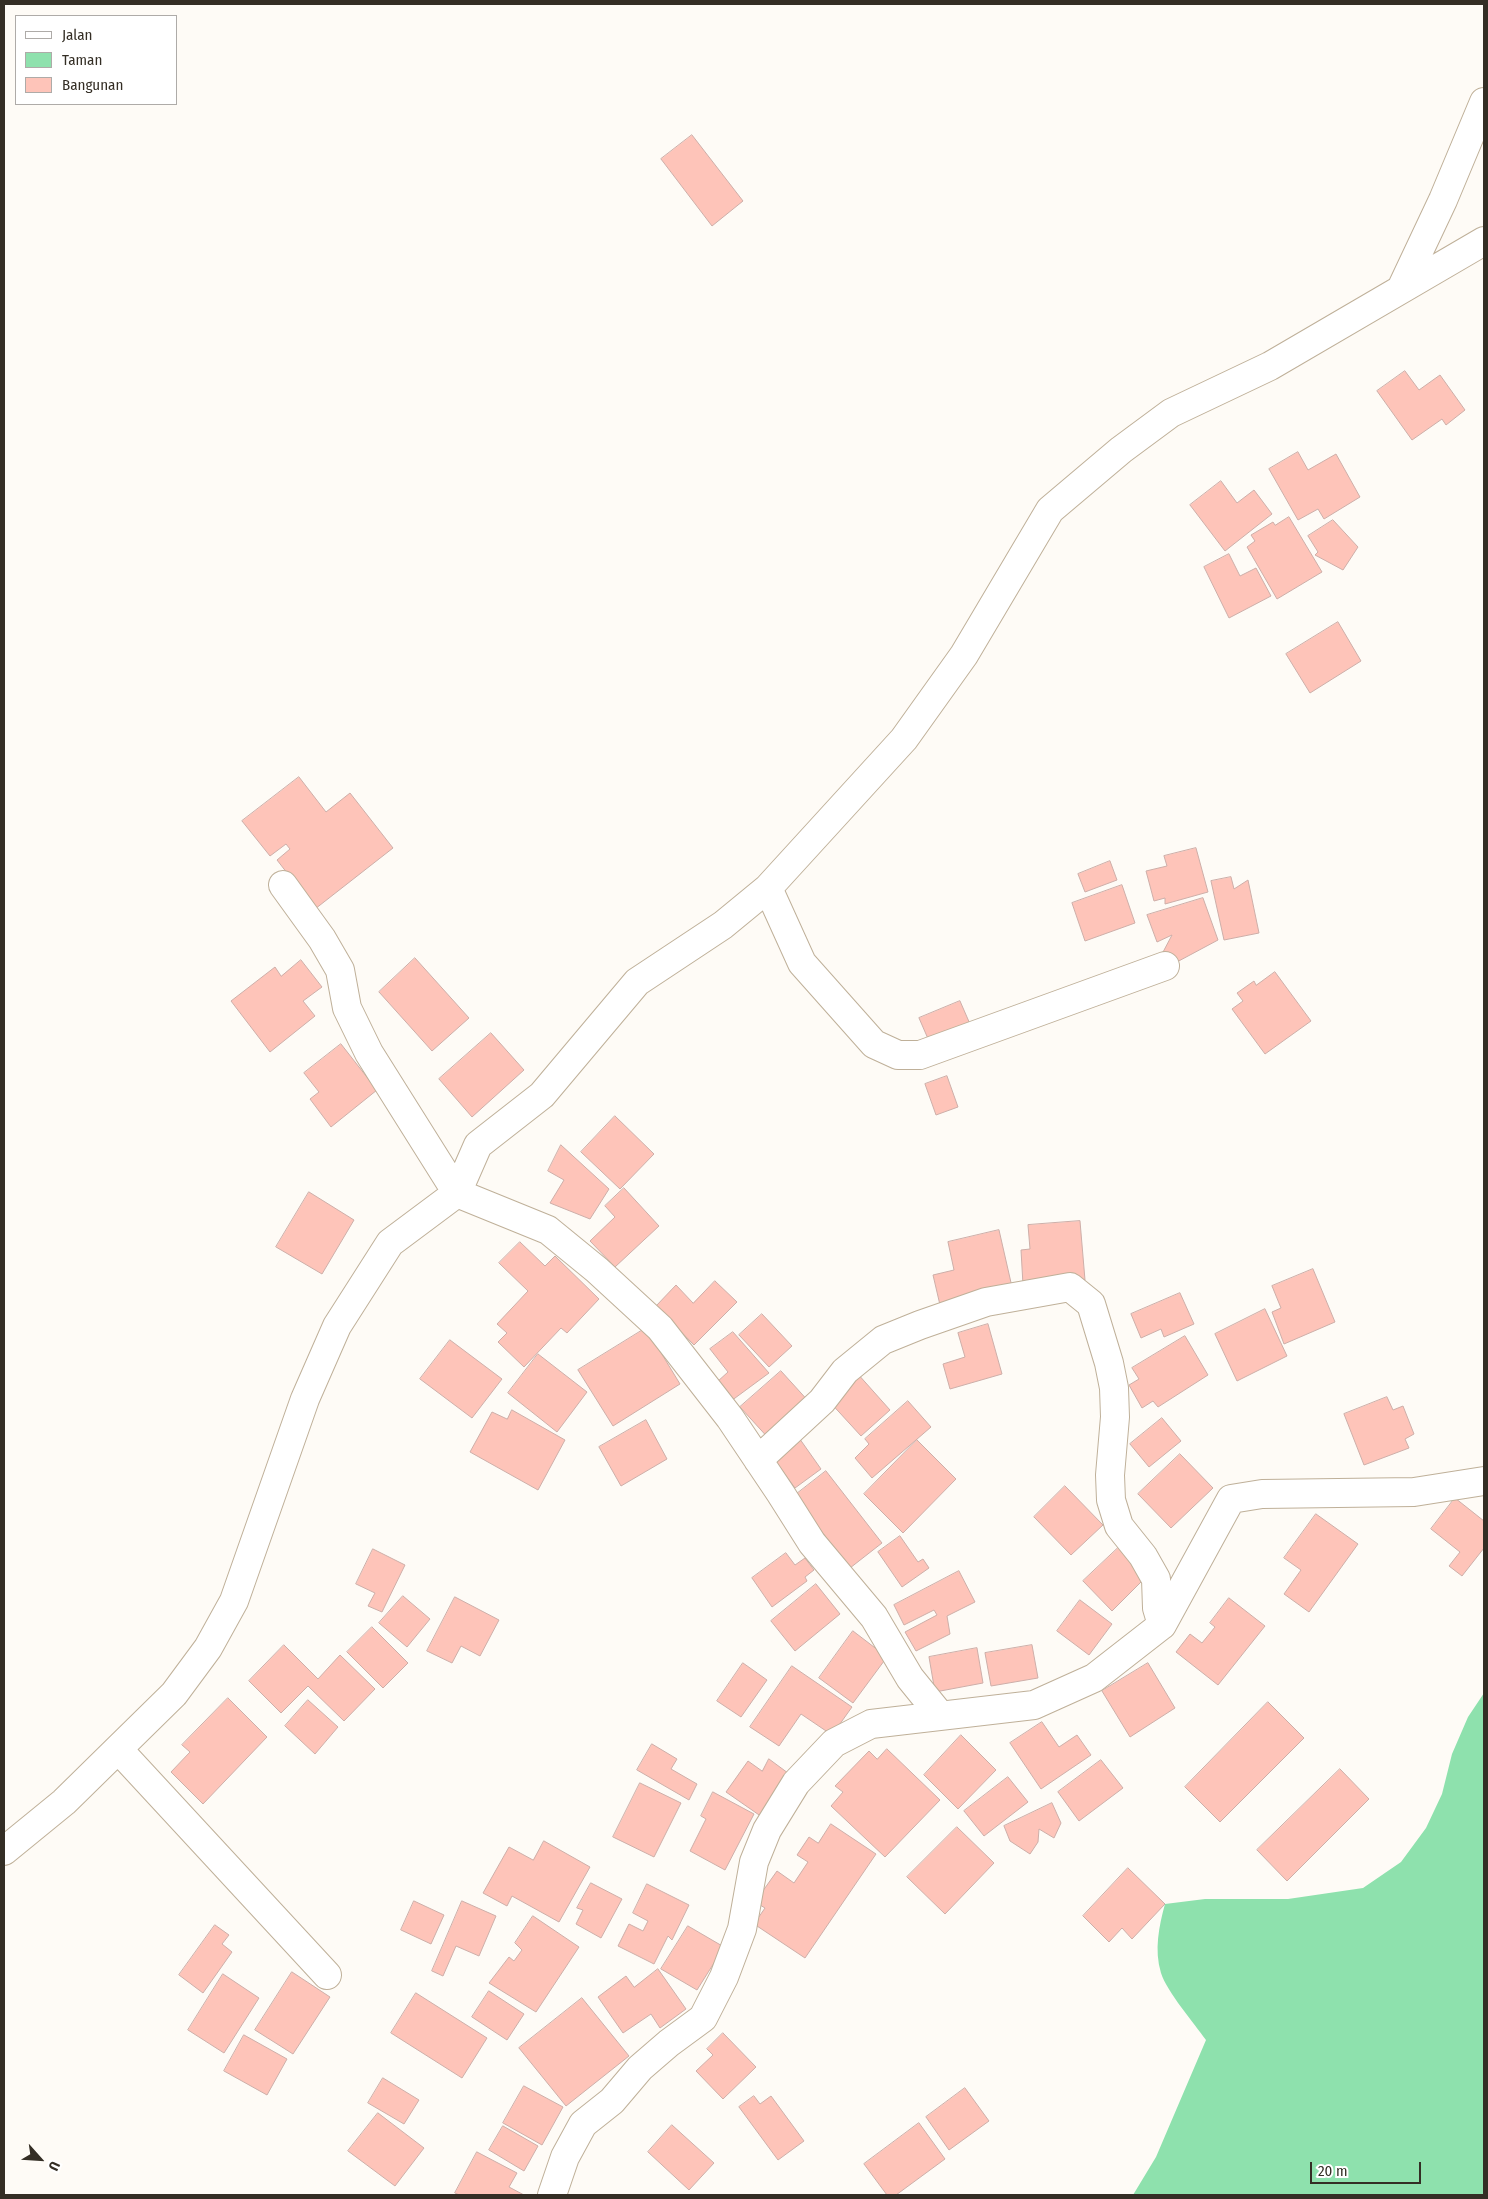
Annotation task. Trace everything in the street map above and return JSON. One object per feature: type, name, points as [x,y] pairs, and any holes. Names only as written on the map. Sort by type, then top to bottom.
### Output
[{"type":"street","points":[[1402,287],[1448,191],[1484,102]]},
{"type":"street","points":[[4,1851],[64,1802],[174,1694],[208,1648],[234,1601],[302,1408],[337,1326],[390,1243],[457,1193],[478,1145],[542,1095],[637,982],[722,925],[768,888],[904,739],[964,655],[1050,510],[1121,450],[1171,412],[1270,366],[1368,310],[1402,287],[1484,241]]},
{"type":"street","points":[[283,885],[322,940],[340,970],[347,1008],[369,1053],[457,1193],[548,1230],[598,1270],[660,1328],[730,1418],[812,1543],[874,1617],[910,1678],[940,1715]]},
{"type":"street","points":[[768,888],[802,963],[874,1044],[898,1055],[920,1054],[1165,966]]},
{"type":"street","points":[[758,1460],[822,1401],[844,1371],[883,1340],[920,1324],[986,1302],[1070,1287],[1091,1304],[1109,1363],[1114,1388],[1115,1417],[1110,1475],[1111,1500],[1119,1526],[1142,1556],[1156,1579],[1157,1608],[1162,1625]]},
{"type":"street","points":[[552,2195],[565,2157],[583,2124],[612,2101],[648,2061],[669,2042],[703,2018],[724,1977],[742,1929],[754,1862],[767,1830],[796,1784],[834,1743],[871,1724],[1034,1705],[1094,1678],[1162,1625],[1231,1499],[1262,1494],[1414,1492],[1484,1481]]},
{"type":"street","points":[[118,1749],[327,1975]]},
{"type":"green space","points":[[1484,1693],[1484,2195],[1133,2195],[1156,2157],[1206,2040],[1175,1998],[1161,1973],[1158,1956],[1159,1929],[1165,1904],[1205,1899],[1288,1899],[1363,1888],[1401,1862],[1426,1828],[1442,1794],[1452,1754],[1468,1717]]},
{"type":"building","points":[[692,135],[743,201],[712,226],[661,159]]},
{"type":"building","points":[[1405,371],[1419,390],[1440,375],[1465,410],[1446,425],[1442,419],[1412,440],[1377,391]]},
{"type":"building","points":[[1298,452],[1308,470],[1336,454],[1360,497],[1324,519],[1318,509],[1298,520],[1269,469]]},
{"type":"building","points":[[1221,481],[1237,503],[1254,490],[1272,514],[1225,551],[1190,505]]},
{"type":"building","points":[[1289,517],[1322,572],[1277,599],[1247,547],[1255,541],[1251,535],[1273,522],[1275,525]]},
{"type":"building","points":[[1333,520],[1358,547],[1343,570],[1315,555],[1318,552],[1308,536]]},
{"type":"building","points":[[1229,554],[1240,576],[1256,568],[1271,596],[1229,618],[1204,567]]},
{"type":"building","points":[[1338,622],[1361,661],[1310,693],[1286,654]]},
{"type":"building","points":[[299,777],[326,812],[350,793],[393,848],[315,909],[277,860],[290,849],[286,844],[270,856],[242,821]]},
{"type":"building","points":[[1196,848],[1208,892],[1165,904],[1165,898],[1154,901],[1146,871],[1167,866],[1164,856]]},
{"type":"building","points":[[1110,861],[1117,880],[1085,892],[1078,874]]},
{"type":"building","points":[[1231,877],[1234,889],[1248,880],[1259,933],[1224,940],[1211,881]]},
{"type":"building","points":[[1122,885],[1135,923],[1085,941],[1072,903]]},
{"type":"building","points":[[1203,898],[1218,940],[1175,963],[1162,954],[1172,935],[1157,942],[1147,915]]},
{"type":"building","points":[[415,958],[469,1018],[432,1051],[379,992]]},
{"type":"building","points":[[301,960],[322,987],[303,1001],[315,1016],[270,1052],[231,1001],[275,967],[281,976]]},
{"type":"building","points":[[1275,972],[1311,1021],[1265,1054],[1232,1009],[1243,1001],[1237,993],[1254,981],[1256,985]]},
{"type":"building","points":[[960,1001],[970,1024],[929,1041],[919,1018]]},
{"type":"building","points":[[491,1033],[524,1070],[472,1117],[439,1079]]},
{"type":"building","points":[[341,1044],[377,1090],[331,1127],[310,1099],[319,1092],[304,1073]]},
{"type":"building","points":[[947,1076],[958,1107],[936,1115],[925,1084]]},
{"type":"building","points":[[615,1116],[654,1154],[620,1189],[581,1152]]},
{"type":"building","points":[[561,1145],[609,1189],[590,1219],[550,1203],[564,1180],[548,1171]]},
{"type":"building","points":[[624,1188],[659,1226],[615,1267],[590,1241],[615,1217],[605,1206]]},
{"type":"building","points":[[309,1192],[354,1220],[322,1274],[276,1247]]},
{"type":"building","points":[[1080,1221],[1085,1280],[1023,1285],[1021,1250],[1030,1249],[1028,1225]]},
{"type":"building","points":[[999,1230],[1012,1287],[940,1305],[933,1275],[954,1270],[948,1242]]},
{"type":"building","points":[[520,1242],[545,1266],[555,1256],[599,1299],[567,1333],[561,1328],[524,1367],[498,1342],[507,1333],[497,1324],[528,1291],[499,1263]]},
{"type":"building","points":[[1313,1269],[1335,1322],[1284,1344],[1272,1312],[1281,1308],[1272,1286]]},
{"type":"building","points":[[715,1281],[737,1302],[694,1345],[656,1306],[676,1285],[693,1303]]},
{"type":"building","points":[[1180,1293],[1194,1324],[1164,1337],[1161,1329],[1141,1338],[1131,1314]]},
{"type":"building","points":[[1265,1309],[1287,1356],[1237,1381],[1215,1334]]},
{"type":"building","points":[[762,1314],[792,1346],[769,1367],[739,1335]]},
{"type":"building","points":[[988,1324],[1002,1374],[950,1389],[943,1364],[965,1357],[958,1333]]},
{"type":"building","points":[[646,1328],[680,1384],[613,1426],[578,1370]]},
{"type":"building","points":[[733,1332],[769,1373],[731,1401],[717,1382],[728,1372],[710,1349]]},
{"type":"building","points":[[1185,1336],[1208,1375],[1158,1407],[1153,1401],[1142,1408],[1129,1385],[1139,1379],[1132,1368]]},
{"type":"building","points":[[450,1340],[502,1379],[472,1418],[420,1379]]},
{"type":"building","points":[[538,1354],[587,1392],[557,1432],[508,1393]]},
{"type":"building","points":[[781,1371],[811,1404],[771,1441],[740,1407]]},
{"type":"building","points":[[857,1373],[890,1410],[861,1436],[828,1400]]},
{"type":"building","points":[[1387,1397],[1393,1410],[1403,1406],[1414,1434],[1405,1439],[1409,1448],[1364,1465],[1344,1414]]},
{"type":"building","points":[[908,1401],[931,1427],[872,1478],[855,1458],[869,1444],[865,1439]]},
{"type":"building","points":[[512,1410],[565,1440],[538,1490],[470,1452],[492,1412],[507,1419]]},
{"type":"building","points":[[1162,1418],[1181,1441],[1149,1467],[1130,1444]]},
{"type":"building","points":[[646,1420],[667,1459],[621,1486],[599,1447]]},
{"type":"building","points":[[797,1435],[821,1469],[795,1488],[771,1455]]},
{"type":"building","points":[[917,1440],[956,1479],[903,1533],[864,1494]]},
{"type":"building","points":[[1180,1454],[1213,1488],[1171,1528],[1138,1494]]},
{"type":"building","points":[[826,1471],[882,1543],[850,1568],[794,1496]]},
{"type":"building","points":[[1065,1486],[1103,1525],[1071,1555],[1034,1517]]},
{"type":"building","points":[[1455,1498],[1484,1521],[1484,1548],[1462,1576],[1449,1566],[1460,1552],[1431,1529]]},
{"type":"building","points":[[1316,1514],[1358,1544],[1309,1612],[1284,1594],[1301,1570],[1284,1558]]},
{"type":"building","points":[[900,1536],[918,1562],[923,1559],[929,1568],[902,1587],[878,1552]]},
{"type":"building","points":[[1118,1548],[1146,1577],[1112,1611],[1083,1581]]},
{"type":"building","points":[[373,1549],[405,1565],[382,1612],[368,1606],[375,1593],[356,1584]]},
{"type":"building","points":[[786,1553],[795,1565],[805,1558],[814,1570],[805,1577],[807,1581],[772,1607],[752,1578]]},
{"type":"building","points":[[959,1571],[975,1602],[947,1616],[950,1634],[916,1651],[905,1632],[937,1615],[934,1610],[904,1625],[894,1605]]},
{"type":"building","points":[[816,1584],[840,1614],[795,1651],[771,1621]]},
{"type":"building","points":[[403,1596],[430,1619],[407,1647],[379,1623]]},
{"type":"building","points":[[455,1597],[499,1620],[480,1656],[461,1646],[452,1663],[427,1651]]},
{"type":"building","points":[[1229,1598],[1265,1626],[1218,1685],[1176,1652],[1190,1634],[1202,1643],[1215,1627],[1210,1623]]},
{"type":"building","points":[[1080,1600],[1112,1624],[1089,1655],[1057,1631]]},
{"type":"building","points":[[372,1627],[408,1663],[383,1688],[347,1652]]},
{"type":"building","points":[[853,1631],[887,1657],[853,1703],[819,1678]]},
{"type":"building","points":[[284,1645],[318,1679],[340,1655],[375,1689],[344,1721],[308,1686],[281,1713],[249,1681]]},
{"type":"building","points":[[1032,1645],[1038,1678],[991,1686],[985,1653]]},
{"type":"building","points":[[977,1648],[983,1683],[935,1692],[929,1657]]},
{"type":"building","points":[[743,1663],[767,1680],[741,1717],[717,1701]]},
{"type":"building","points":[[1148,1663],[1175,1708],[1130,1737],[1102,1691]]},
{"type":"building","points":[[792,1666],[852,1707],[832,1735],[801,1714],[779,1746],[750,1727]]},
{"type":"building","points":[[228,1698],[267,1737],[203,1804],[171,1772],[190,1752],[182,1745]]},
{"type":"building","points":[[308,1700],[338,1727],[315,1754],[285,1726]]},
{"type":"building","points":[[1268,1702],[1304,1738],[1220,1822],[1185,1787]]},
{"type":"building","points":[[1042,1722],[1059,1747],[1077,1735],[1091,1755],[1041,1789],[1010,1743]]},
{"type":"building","points":[[961,1735],[996,1770],[958,1809],[924,1775]]},
{"type":"building","points":[[652,1744],[677,1759],[671,1769],[697,1784],[689,1800],[637,1770]]},
{"type":"building","points":[[887,1749],[940,1800],[885,1857],[831,1806],[843,1792],[835,1786],[869,1751],[877,1759]]},
{"type":"building","points":[[769,1759],[792,1776],[762,1817],[726,1792],[748,1761],[762,1771]]},
{"type":"building","points":[[1101,1760],[1123,1788],[1079,1821],[1058,1792]]},
{"type":"building","points":[[1340,1769],[1369,1799],[1287,1881],[1257,1850]]},
{"type":"building","points":[[1008,1777],[1028,1802],[984,1836],[964,1811]]},
{"type":"building","points":[[640,1783],[681,1803],[654,1857],[613,1837]]},
{"type":"building","points":[[713,1792],[754,1814],[725,1870],[690,1851],[706,1819],[701,1816]]},
{"type":"building","points":[[1052,1803],[1061,1823],[1054,1838],[1039,1829],[1038,1842],[1030,1854],[1010,1841],[1004,1826]]},
{"type":"building","points":[[831,1824],[876,1854],[805,1958],[754,1924],[765,1908],[755,1902],[777,1871],[794,1883],[808,1862],[797,1855],[809,1837],[818,1843]]},
{"type":"building","points":[[957,1827],[994,1863],[945,1914],[907,1877]]},
{"type":"building","points":[[544,1841],[590,1867],[559,1922],[512,1896],[507,1906],[483,1893],[509,1847],[533,1860]]},
{"type":"building","points":[[1128,1868],[1165,1904],[1132,1939],[1122,1928],[1109,1942],[1083,1916]]},
{"type":"building","points":[[591,1883],[622,1899],[601,1938],[576,1924],[583,1910],[577,1908]]},
{"type":"building","points":[[647,1884],[689,1905],[672,1940],[668,1936],[654,1964],[618,1946],[629,1924],[643,1931],[648,1921],[633,1913]]},
{"type":"building","points":[[414,1901],[444,1915],[431,1944],[401,1930]]},
{"type":"building","points":[[462,1901],[496,1916],[479,1956],[456,1946],[443,1976],[432,1971]]},
{"type":"building","points":[[533,1916],[579,1947],[536,2012],[489,1983],[509,1957],[514,1961],[522,1950],[515,1943]]},
{"type":"building","points":[[215,1925],[229,1935],[222,1944],[232,1952],[203,1993],[179,1975]]},
{"type":"building","points":[[688,1926],[724,1947],[697,1990],[661,1969]]},
{"type":"building","points":[[658,1969],[686,2009],[660,2028],[651,2014],[623,2033],[598,1997],[626,1976],[634,1987]]},
{"type":"building","points":[[292,1972],[330,1997],[293,2054],[255,2030]]},
{"type":"building","points":[[223,1974],[259,1998],[224,2053],[188,2030]]},
{"type":"building","points":[[489,1991],[524,2014],[507,2040],[472,2017]]},
{"type":"building","points":[[416,1993],[487,2038],[462,2078],[391,2033]]},
{"type":"building","points":[[582,1998],[629,2056],[566,2106],[519,2048]]},
{"type":"building","points":[[723,2033],[756,2067],[723,2099],[696,2071],[713,2055],[707,2049]]},
{"type":"building","points":[[244,2035],[287,2059],[267,2095],[224,2071]]},
{"type":"building","points":[[383,2078],[419,2100],[404,2124],[368,2103]]},
{"type":"building","points":[[524,2086],[563,2107],[542,2145],[503,2123]]},
{"type":"building","points":[[965,2088],[989,2121],[949,2150],[926,2117]]},
{"type":"building","points":[[754,2096],[760,2104],[771,2096],[804,2141],[778,2160],[739,2107]]},
{"type":"building","points":[[378,2113],[424,2148],[395,2186],[348,2151]]},
{"type":"building","points":[[919,2123],[945,2159],[896,2195],[887,2195],[864,2164]]},
{"type":"building","points":[[672,2125],[714,2163],[689,2190],[648,2152]]},
{"type":"building","points":[[503,2126],[538,2146],[524,2171],[489,2150]]},
{"type":"building","points":[[477,2152],[517,2173],[509,2187],[524,2195],[459,2195],[455,2193]]}]
